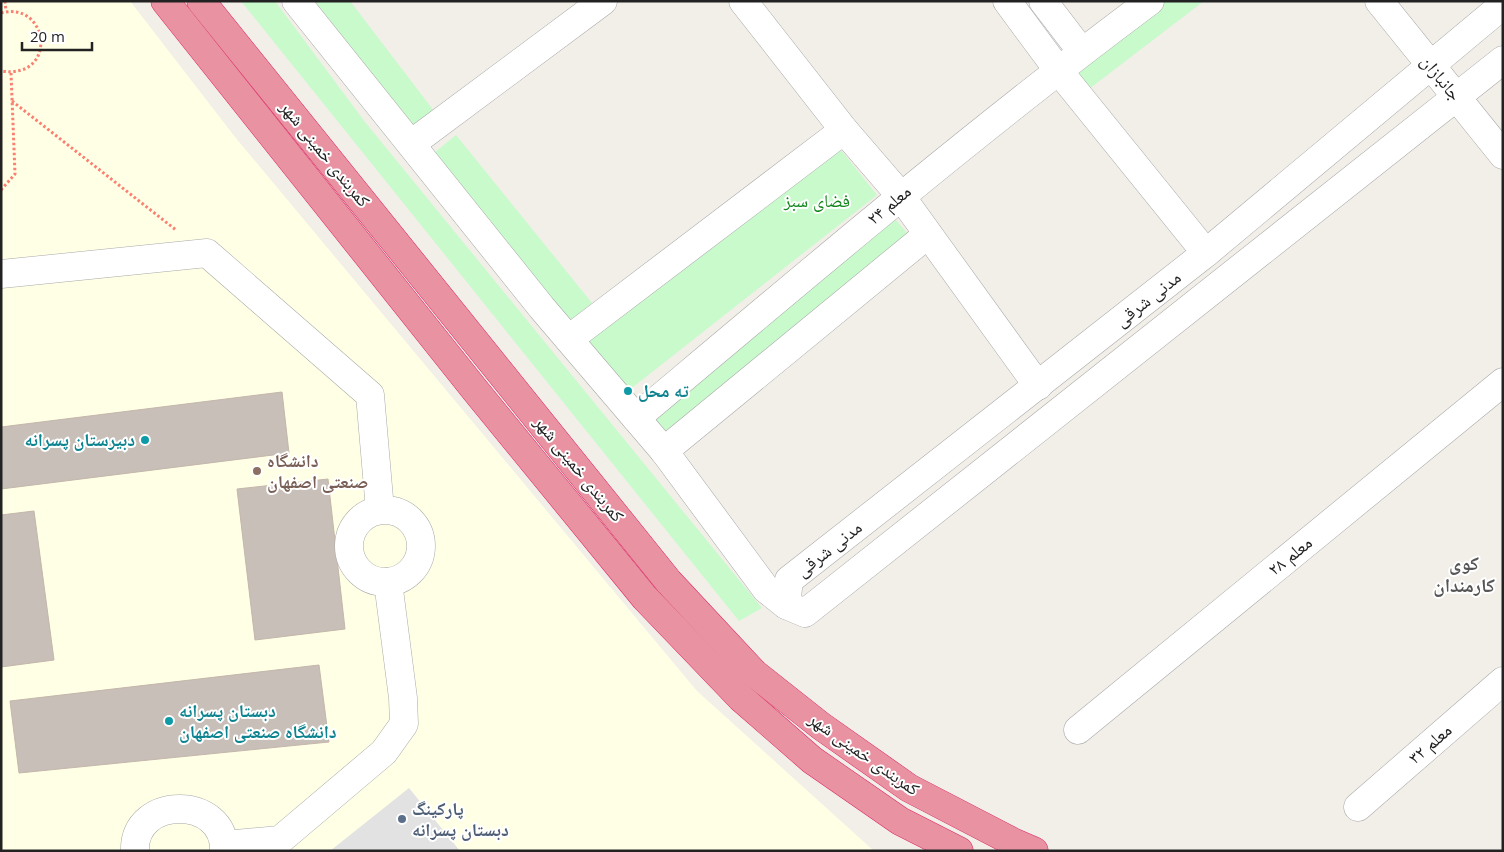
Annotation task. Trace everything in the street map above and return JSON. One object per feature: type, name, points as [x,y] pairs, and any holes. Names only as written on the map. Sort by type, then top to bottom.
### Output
[{"type":"highway","name":"کمربندی خمینی شهر","points":[[165,1],[475,390],[644,598],[741,698],[812,760],[900,821],[959,851]]},
{"type":"highway","name":"کمربندی خمینی شهر","points":[[201,1],[669,582],[754,672],[821,726],[909,788],[1034,851]]},
{"type":"street","points":[[296,1],[569,339],[664,451],[766,589],[786,605]]},
{"type":"street","points":[[411,144],[603,1]]},
{"type":"street","points":[[743,1],[844,130],[900,195],[927,235],[1038,386]]},
{"type":"street","points":[[1007,1],[1058,70],[1206,253]]},
{"type":"street","points":[[1043,1],[1082,52]]},
{"type":"street","name":"معلم ۲۴","points":[[636,418],[900,195],[1058,70],[1150,1]]},
{"type":"street","name":"جانبازان","points":[[1379,1],[1503,155]]},
{"type":"street","name":"مدنی شرقی","points":[[1503,5],[1430,64],[1206,253],[789,580],[786,605],[805,612],[1503,60]]},
{"type":"street","points":[[569,339],[844,130]]},
{"type":"street","points":[[664,451],[927,235]]},
{"type":"street","points":[[1,274],[206,253],[370,395],[380,510]]},
{"type":"street","name":"معلم ۲۸","points":[[1078,730],[1503,382]]},
{"type":"street","points":[[380,510],[392,511],[402,515],[414,526],[420,542],[420,554],[412,568],[399,579],[388,582],[375,581],[364,576],[355,567],[350,556],[348,544],[358,521],[368,514],[380,510]]},
{"type":"street","points":[[135,851],[139,833],[147,821],[159,813],[172,808],[186,808],[200,812],[212,820],[220,832],[225,848],[280,840],[384,752],[404,724],[403,698],[388,582]]},
{"type":"street","name":"معلم ۳۲","points":[[1358,807],[1503,681]]},
{"type":"path","points":[[5,1],[6,11]]},
{"type":"path","points":[[1,13],[16,11],[26,15],[34,22],[42,40],[36,59],[20,71],[1,71]]},
{"type":"path","points":[[1,190],[15,174],[11,72]]},
{"type":"path","points":[[12,101],[206,253]]},
{"type":"shaded area","name":"دانشگاه صنعتی اصفهان","points":[[1,1],[130,1],[235,137],[697,691],[874,851],[1,851]]},
{"type":"shaded area","name":"پارکینگ دبستان پسرانه","points":[[409,788],[460,851],[330,851]]},
{"type":"green space","points":[[241,1],[275,1],[365,122],[762,608],[739,621]]},
{"type":"green space","points":[[315,1],[350,1],[437,115],[415,132]]},
{"type":"green space","points":[[1165,1],[1204,1],[1089,89],[1075,70]]},
{"type":"green space","points":[[456,135],[592,303],[570,321],[434,153]]},
{"type":"green space","name":"فضای سبز","points":[[837,145],[877,195],[628,391],[588,341]]},
{"type":"green space","name":"فضای سبز","points":[[895,219],[913,240],[664,439],[647,417]]},
{"type":"building","name":"دبیرستان پسرانه","points":[[282,392],[289,453],[1,489],[1,427]]},
{"type":"building","points":[[328,479],[345,629],[255,640],[237,489]]},
{"type":"building","points":[[34,511],[54,660],[1,667],[1,515]]},
{"type":"building","name":"دبستان پسرانه دانشگاه صنعتی اصفهان","points":[[319,665],[329,742],[19,773],[10,701]]},
{"type":"place","name":"ته محل","points":[[628,391]]},
{"type":"place","name":"دبیرستان پسرانه","points":[[145,440]]},
{"type":"place","name":"دانشگاه صنعتی اصفهان","points":[[257,471]]},
{"type":"place","name":"دبستان پسرانه دانشگاه صنعتی اصفهان","points":[[169,721]]},
{"type":"place","name":"پارکینگ دبستان پسرانه","points":[[402,819]]},
{"type":"district","name":"کوی کارمندان","points":[[1464,574]]}]
